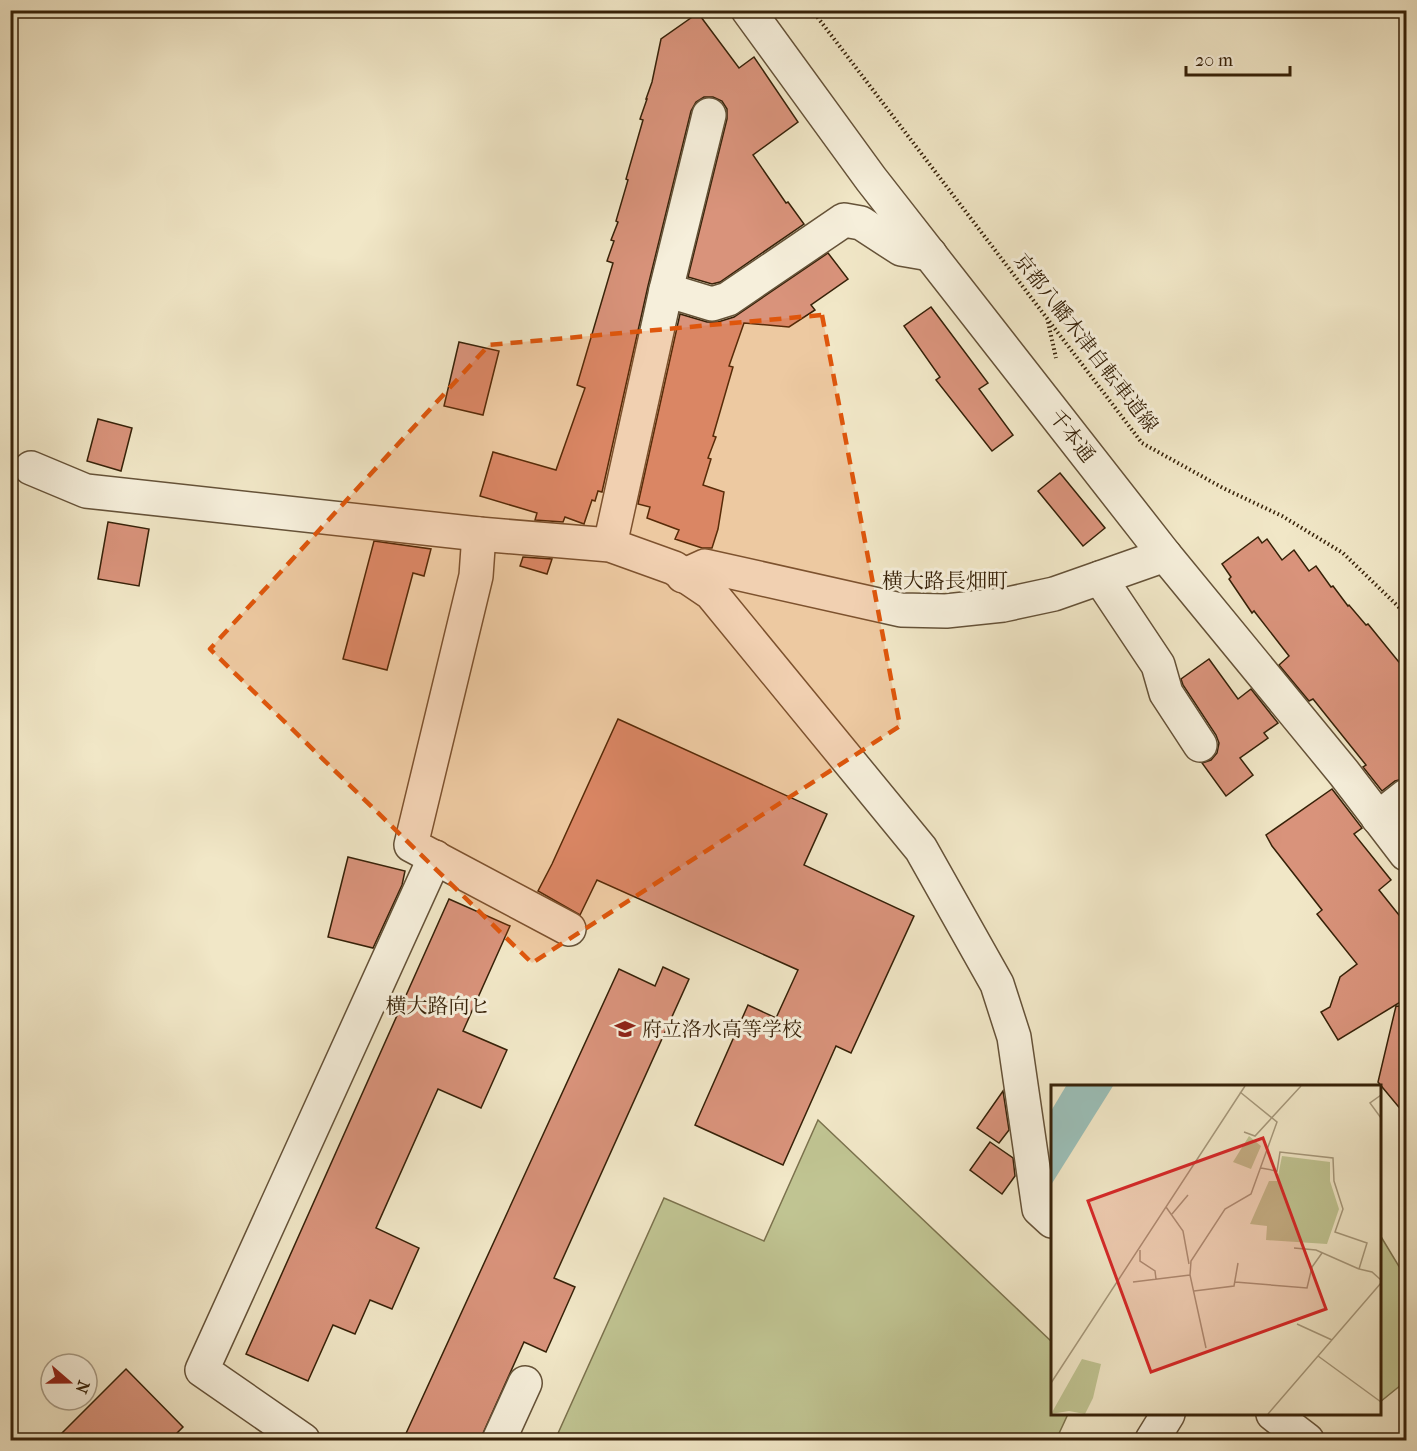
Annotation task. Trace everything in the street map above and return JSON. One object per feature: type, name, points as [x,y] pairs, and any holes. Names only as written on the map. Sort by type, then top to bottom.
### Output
[{"type":"street","name":"千本通","points":[[748,10],[871,179],[1165,555],[1344,773],[1407,854]]},
{"type":"street","points":[[610,545],[666,290],[710,115]]},
{"type":"street","points":[[666,290],[712,304],[728,298],[844,220],[861,223],[901,249],[930,254]]},
{"type":"street","points":[[31,468],[86,491],[479,534],[610,545],[674,568],[711,593],[921,849],[997,984],[1014,1037],[1039,1209],[1051,1219]]},
{"type":"street","points":[[479,534],[476,576],[411,845],[569,929]]},
{"type":"street","points":[[683,576],[705,566],[901,610],[946,611],[1003,605],[1054,594],[1165,555]]},
{"type":"street","points":[[1100,578],[1158,665],[1166,693],[1200,745]]},
{"type":"street","points":[[1378,818],[1407,796]]},
{"type":"street","points":[[303,1440],[202,1370],[435,857]]},
{"type":"street","points":[[498,1440],[525,1383]]},
{"type":"street","points":[[1152,1440],[1167,1415]]},
{"type":"street","points":[[1276,1415],[1307,1440]]},
{"type":"path","name":"京都八幡木津自転車道線","points":[[812,10],[1142,443],[1223,488],[1282,516],[1343,553],[1407,614]]},
{"type":"highlighted area","points":[[822,315],[900,726],[532,963],[210,649],[489,345]]},
{"type":"green space","points":[[818,1120],[1051,1341],[1051,1415],[1068,1415],[1056,1440],[555,1440],[664,1198],[764,1241]]},
{"type":"green space","points":[[1381,1237],[1406,1278],[1406,1381],[1381,1401]]},
{"type":"building","points":[[698,13],[739,68],[754,57],[798,122],[753,155],[786,203],[788,202],[804,224],[720,282],[712,284],[688,277],[727,119],[727,109],[722,101],[713,97],[704,97],[696,102],[691,111],[648,286],[602,492],[598,491],[595,501],[592,500],[584,524],[565,517],[563,522],[535,520],[537,513],[480,496],[493,452],[556,470],[585,388],[577,385],[613,263],[607,261],[614,241],[611,240],[618,222],[616,221],[643,120],[640,119],[652,82],[661,39]]},
{"type":"building","points":[[828,253],[848,279],[811,305],[815,310],[789,327],[744,323],[729,366],[733,367],[713,436],[716,437],[708,458],[711,459],[703,485],[724,492],[718,529],[712,548],[702,548],[675,539],[679,530],[647,518],[650,507],[638,504],[680,314],[707,322],[718,322],[734,317]]},
{"type":"building","points":[[931,307],[988,383],[979,389],[1013,435],[992,451],[936,380],[940,377],[904,326]]},
{"type":"building","points":[[459,342],[499,351],[483,415],[444,406]]},
{"type":"building","points":[[98,419],[132,428],[121,471],[87,461]]},
{"type":"building","points":[[1060,473],[1105,528],[1083,546],[1038,491]]},
{"type":"building","points":[[108,522],[149,529],[139,586],[98,579]]},
{"type":"building","points":[[1258,537],[1262,543],[1267,539],[1282,560],[1294,550],[1309,571],[1316,566],[1331,587],[1333,586],[1366,625],[1368,624],[1407,672],[1407,778],[1395,781],[1382,791],[1363,767],[1366,765],[1313,699],[1309,701],[1279,665],[1289,656],[1254,611],[1252,613],[1229,579],[1231,577],[1222,564]]},
{"type":"building","points":[[374,541],[431,549],[424,576],[413,573],[387,670],[343,659]]},
{"type":"building","points":[[523,557],[552,559],[547,574],[520,566]]},
{"type":"building","points":[[1209,659],[1238,699],[1251,689],[1278,723],[1264,733],[1268,738],[1240,758],[1253,775],[1226,796],[1202,763],[1211,760],[1217,753],[1219,743],[1216,735],[1181,679]]},
{"type":"building","points":[[618,719],[827,814],[804,865],[914,916],[851,1053],[836,1046],[783,1165],[695,1125],[748,1005],[776,1018],[798,970],[597,880],[580,915],[538,891]]},
{"type":"building","points":[[1332,789],[1362,828],[1354,834],[1391,880],[1379,890],[1407,925],[1407,998],[1338,1040],[1321,1012],[1330,1007],[1340,977],[1357,964],[1317,914],[1322,910],[1266,835]]},
{"type":"building","points":[[348,857],[405,871],[402,885],[373,948],[328,937]]},
{"type":"building","points":[[449,899],[510,926],[463,1031],[507,1050],[481,1108],[438,1089],[376,1228],[419,1248],[392,1309],[370,1300],[355,1334],[333,1325],[308,1381],[246,1354]]},
{"type":"building","points":[[663,967],[689,979],[554,1278],[575,1287],[546,1352],[524,1342],[480,1440],[403,1440],[619,969],[655,986]]},
{"type":"building","points":[[1396,1006],[1407,1007],[1407,1117],[1378,1082]]},
{"type":"building","points":[[1003,1091],[1009,1130],[999,1143],[977,1128]]},
{"type":"building","points":[[990,1142],[1013,1158],[1015,1176],[1002,1194],[970,1170]]},
{"type":"building","points":[[126,1369],[183,1427],[170,1440],[55,1440],[83,1412],[99,1412],[99,1396]]},
{"type":"place","name":"府立洛水高等学校","points":[[625,1029]]},
{"type":"district","name":"横大路長畑町","points":[[945,581]]},
{"type":"district","name":"横大路向ヒ","points":[[438,1006]]}]
